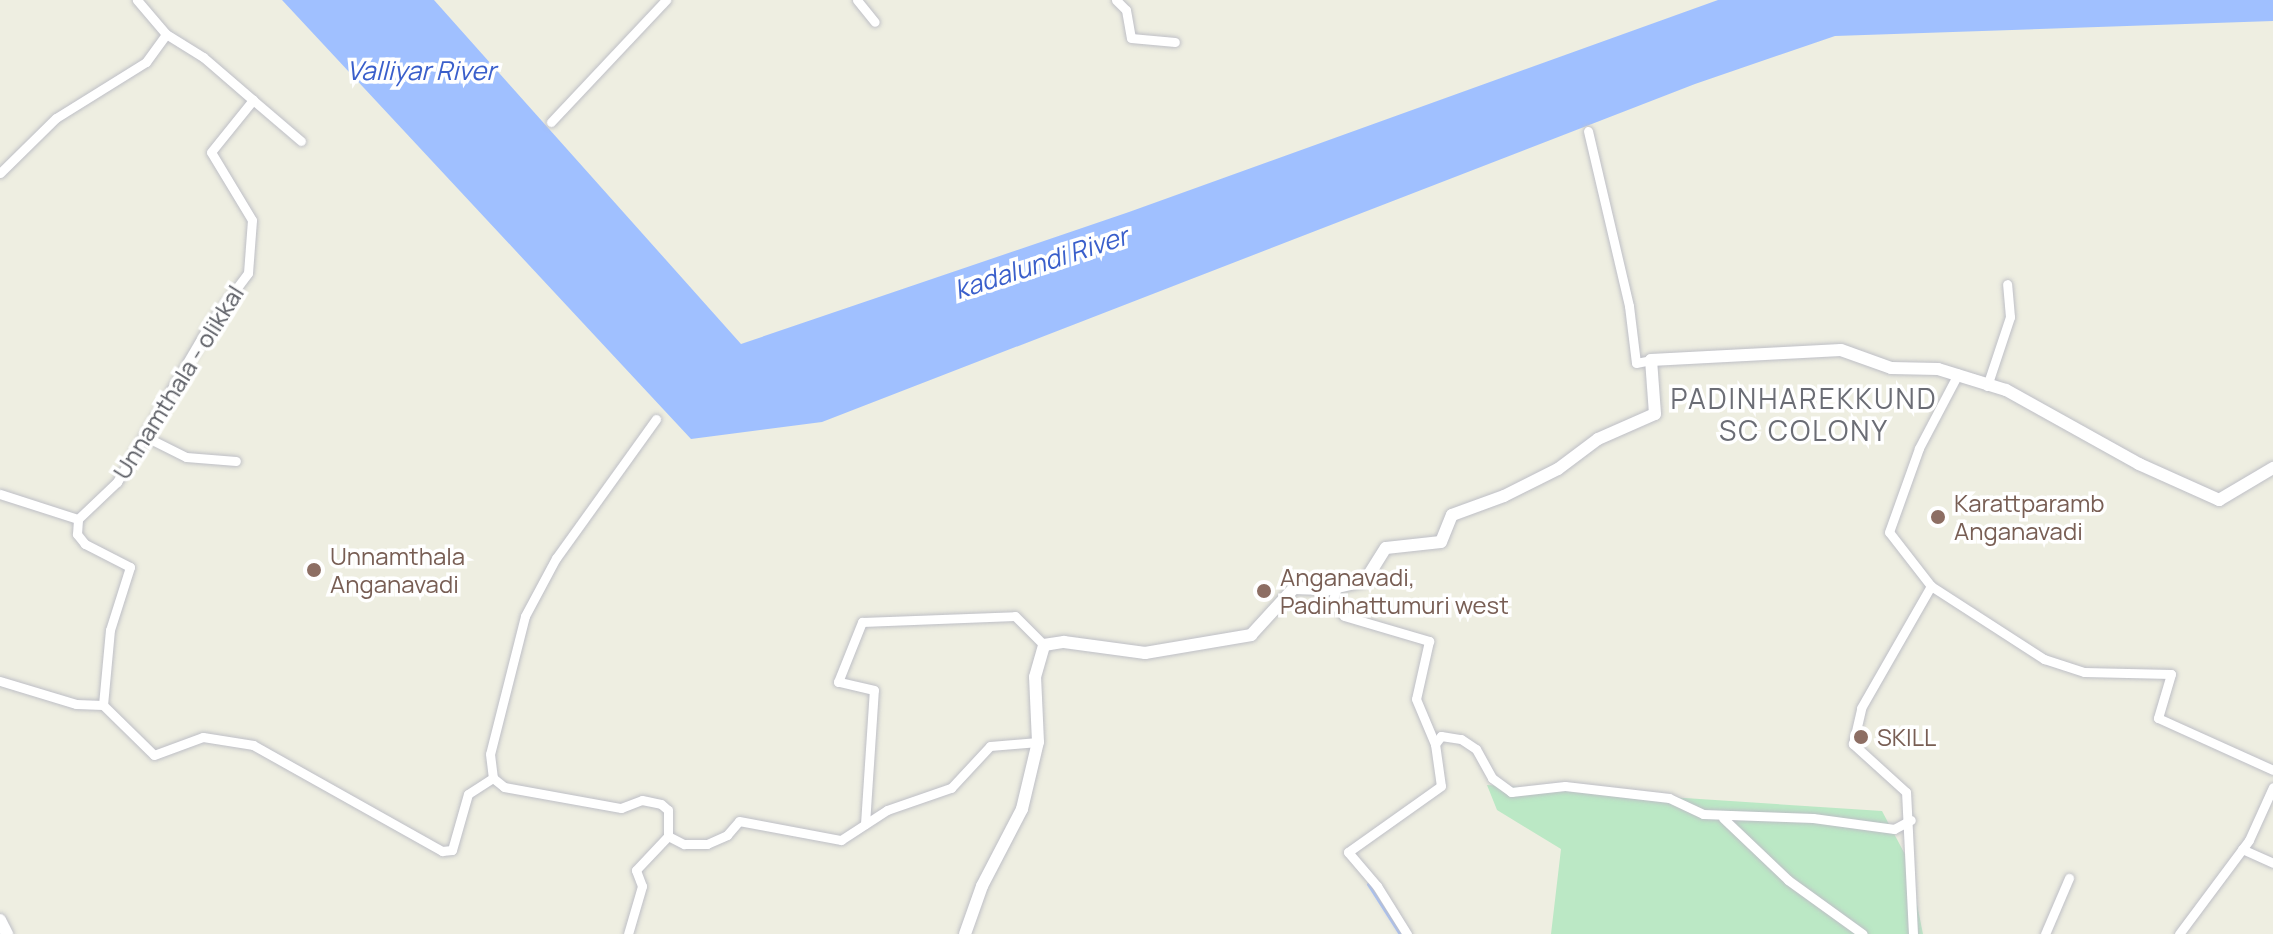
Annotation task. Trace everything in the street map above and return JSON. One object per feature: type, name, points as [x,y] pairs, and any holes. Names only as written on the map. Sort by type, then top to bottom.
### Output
[{"type":"main road","points":[[965,934],[982,886],[1022,809],[1038,742],[1035,677],[1044,645],[1064,642],[1145,653],[1251,635],[1294,588],[1337,587],[1365,581],[1386,548],[1441,542],[1452,515],[1504,496],[1558,469],[1598,439],[1655,414],[1651,360],[1825,348],[1891,368],[1958,374],[2006,390],[2139,464],[2219,500],[2273,468]]},
{"type":"main road","points":[[0,920],[7,934]]},
{"type":"street","points":[[137,0],[166,34],[203,57],[301,141]]},
{"type":"street","points":[[551,122],[666,0]]},
{"type":"street","points":[[857,0],[875,22]]},
{"type":"street","points":[[1116,0],[1126,10],[1131,38],[1175,42]]},
{"type":"street","points":[[0,173],[56,118],[146,62],[166,34]]},
{"type":"street","name":"Unnamthala - olikkal","points":[[78,519],[117,482],[209,325],[248,273],[252,220],[211,152],[253,100]]},
{"type":"street","points":[[1588,131],[1629,306],[1636,363],[1651,360]]},
{"type":"street","points":[[1987,386],[2010,317],[2007,284]]},
{"type":"street","points":[[1958,374],[1919,448],[1889,532],[1931,586],[2044,659],[2084,672],[2171,674],[2158,718],[2273,770]]},
{"type":"street","points":[[628,934],[642,886],[636,870],[668,836],[668,810],[661,804],[642,800],[621,808],[504,787],[493,778],[490,754],[525,616],[556,558],[656,419]]},
{"type":"street","points":[[144,436],[186,457],[236,461]]},
{"type":"street","points":[[0,494],[78,519],[77,534],[85,544],[130,567],[110,630],[103,705]]},
{"type":"street","points":[[1913,934],[1911,820],[1906,792],[1853,744],[1861,708],[1931,586]]},
{"type":"street","points":[[1337,587],[1332,602],[1344,616],[1429,641],[1416,699],[1435,744],[1441,786],[1348,852],[1377,886],[1407,934]]},
{"type":"street","points":[[865,824],[874,690],[838,682],[862,622],[1015,616],[1044,645]]},
{"type":"street","points":[[0,681],[76,704],[103,705],[154,755],[203,737],[253,745],[442,851],[452,850],[468,794],[493,778]]},
{"type":"street","points":[[1435,744],[1441,736],[1461,739],[1476,749],[1492,778],[1511,792],[1565,786],[1645,794],[1726,817],[1813,818],[1894,829],[1911,820]]},
{"type":"street","points":[[668,836],[684,844],[707,844],[727,835],[739,821],[841,840],[887,810],[951,788],[990,746],[1038,742]]},
{"type":"street","points":[[2179,934],[2242,849],[2273,787]]},
{"type":"street","points":[[1726,817],[1722,818],[1788,880],[1863,934]]},
{"type":"street","points":[[2242,849],[2273,863]]},
{"type":"street","points":[[2045,934],[2069,878]]},
{"type":"green space","points":[[1487,785],[1882,811],[1908,860],[1923,934],[1551,934],[1561,849],[1497,810]]},
{"type":"water","name":"Valliyar River","points":[[282,0],[434,0],[741,344],[1129,212],[1718,0],[2273,0],[2273,21],[1835,36],[1695,84],[822,422],[691,439]]},
{"type":"waterway","points":[[1368,884],[1400,934]]},
{"type":"place","name":"Karattparamb Anganavadi","points":[[1938,517]]},
{"type":"place","name":"Unnamthala Anganavadi","points":[[314,570]]},
{"type":"place","name":"Anganavadi, Padinhattumuri west","points":[[1264,591]]},
{"type":"place","name":"SKILL","points":[[1861,737]]},
{"type":"district","name":"PADINHAREKKUND SC COLONY","points":[[1804,414]]},
{"type":"water label","name":"kadalundi River","points":[[1041,263]]}]
